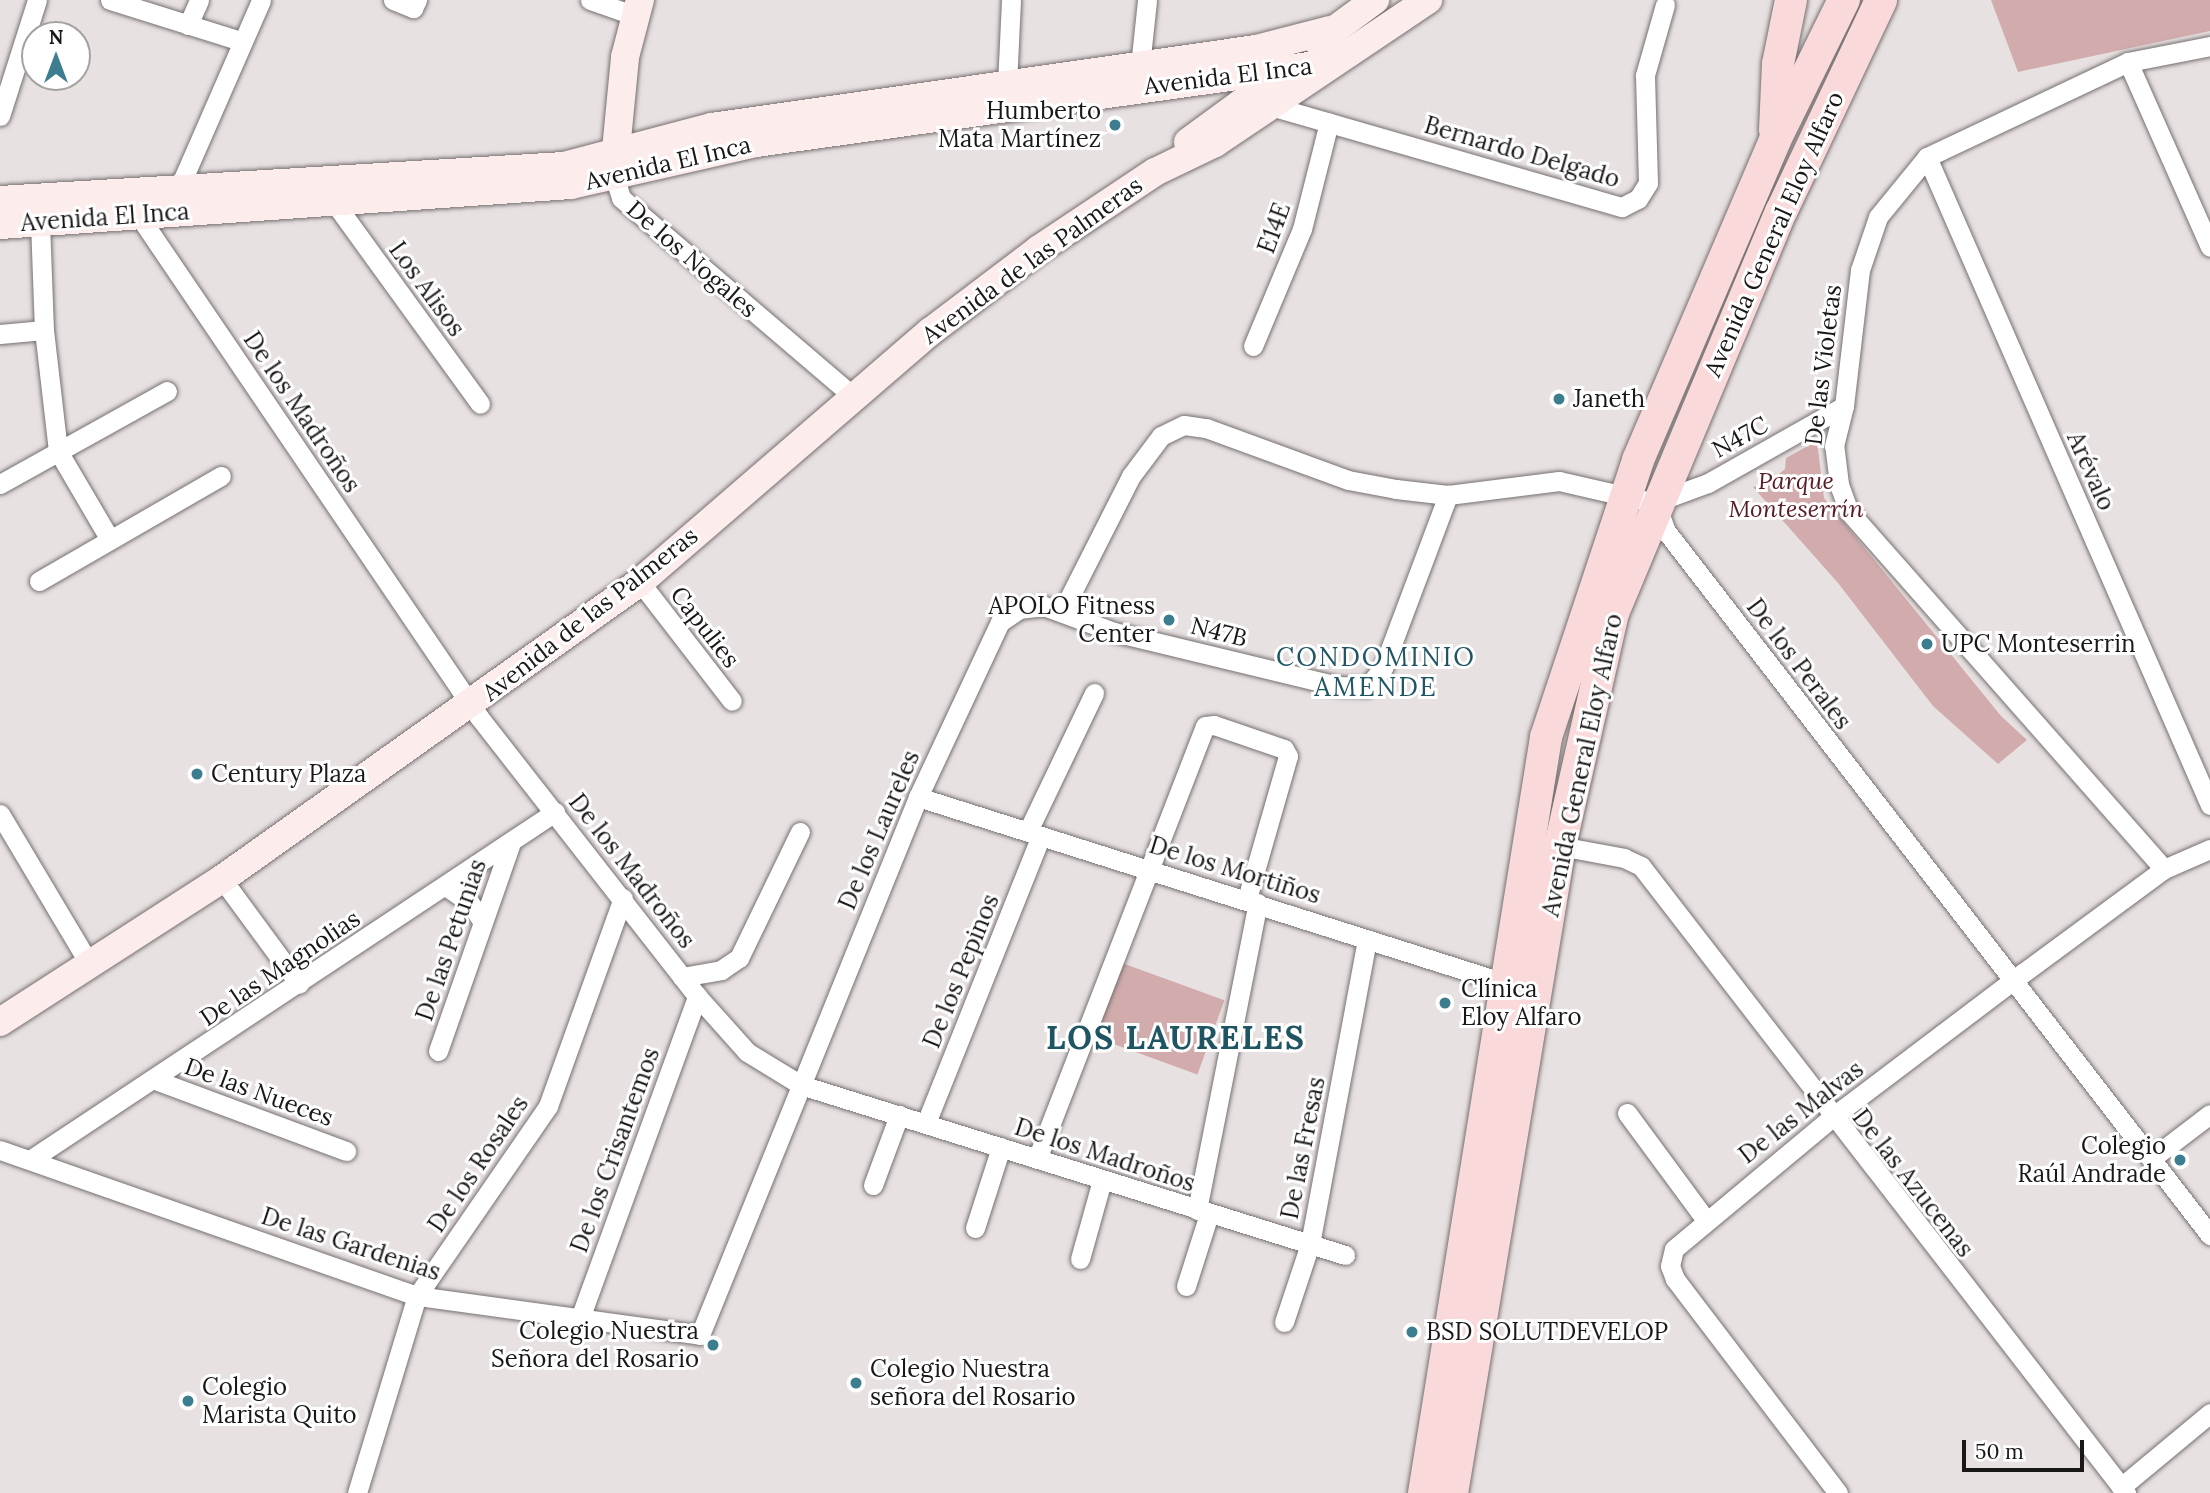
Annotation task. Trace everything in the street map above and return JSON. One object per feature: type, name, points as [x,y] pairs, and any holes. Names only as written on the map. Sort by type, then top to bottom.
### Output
[{"type":"main road","name":"Avenida de las Palmeras","points":[[0,1022],[222,879],[472,706],[640,582],[854,397],[1038,250],[1155,172],[1215,143],[1271,106],[1298,75],[1330,30],[1375,0]]},
{"type":"main road","name":"Avenida El Inca","points":[[0,225],[40,222],[137,202],[179,188],[614,165],[1180,81],[1298,75],[1333,63],[1428,0]]},
{"type":"main road","points":[[1775,140],[1778,64],[1791,0]]},
{"type":"main road","name":"Avenida General Eloy Alfaro","points":[[1424,1493],[1504,983],[1546,737],[1624,495],[1775,140],[1844,0]]},
{"type":"main road","name":"Avenida General Eloy Alfaro","points":[[1451,1493],[1560,846],[1609,625],[1655,503],[1781,212],[1881,0]]},
{"type":"main road","points":[[614,165],[625,57],[638,8]]},
{"type":"main road","name":"Avenida El Inca","points":[[0,200],[334,202],[571,185],[614,165],[712,128],[1256,49],[1330,30]]},
{"type":"main road","name":"Avenida de las Palmeras","points":[[1155,172],[1204,127],[1298,75]]},
{"type":"main road","points":[[1180,81],[1202,101],[1204,127]]},
{"type":"street","points":[[0,116],[37,0]]},
{"type":"street","points":[[110,0],[240,41]]},
{"type":"street","points":[[188,25],[199,0]]},
{"type":"street","points":[[179,188],[240,41],[261,0]]},
{"type":"street","points":[[393,0],[415,4]]},
{"type":"street","points":[[590,0],[638,8]]},
{"type":"street","points":[[1007,85],[1011,0]]},
{"type":"street","points":[[1140,66],[1147,0]]},
{"type":"street","name":"Bernardo Delgado","points":[[1271,106],[1622,207],[1638,199],[1648,183],[1645,75],[1665,5]]},
{"type":"street","name":"De las Violetas","points":[[2164,869],[1849,512],[1839,484],[1834,446],[1844,406],[1860,270],[1878,217],[1927,157],[2128,62],[2210,46]]},
{"type":"street","points":[[2128,62],[2210,247]]},
{"type":"street","points":[[1298,75],[1305,97],[1324,121]]},
{"type":"street","name":"E14E","points":[[1253,346],[1302,229],[1324,121]]},
{"type":"street","name":"Arévalo","points":[[1927,157],[2210,805]]},
{"type":"street","name":"De los Nogales","points":[[614,165],[621,198],[854,397]]},
{"type":"street","name":"De los Madroños","points":[[137,202],[472,706],[697,996],[747,1052],[801,1085],[1345,1255]]},
{"type":"street","name":"Los Alisos","points":[[334,202],[480,404]]},
{"type":"street","points":[[40,222],[44,330],[58,452],[109,538]]},
{"type":"street","points":[[0,334],[44,330]]},
{"type":"street","points":[[0,484],[167,391]]},
{"type":"street","name":"N47C","points":[[1655,503],[1708,483],[1844,406]]},
{"type":"street","points":[[1062,612],[1131,476],[1161,436],[1184,425],[1206,428],[1348,480],[1448,495],[1548,481],[1655,503]]},
{"type":"street","points":[[38,581],[109,538],[222,476]]},
{"type":"street","name":"N47B","points":[[1062,612],[1128,635],[1337,686],[1367,687],[1383,668],[1448,495]]},
{"type":"street","name":"De los Perales","points":[[1655,503],[1666,531],[2011,982],[2210,1235]]},
{"type":"street","name":"Capulies","points":[[640,582],[732,701]]},
{"type":"street","name":"De los Laureles","points":[[700,1335],[918,796],[996,627],[1027,607],[1062,612]]},
{"type":"street","name":"De los Pepinos","points":[[926,1123],[1034,833],[1094,693]]},
{"type":"street","points":[[1037,1159],[1205,726],[1284,749],[1288,761],[1253,901],[1203,1212],[1186,1286]]},
{"type":"street","name":"De los Mortiños","points":[[918,796],[1536,991]]},
{"type":"street","name":"De las Magnolias","points":[[30,1160],[447,887],[555,812]]},
{"type":"street","points":[[0,814],[90,965]]},
{"type":"street","points":[[682,976],[721,970],[739,958],[800,832]]},
{"type":"street","name":"De las Petunias","points":[[438,1051],[510,845]]},
{"type":"street","name":"De las Azucenas","points":[[1560,846],[1624,858],[1641,866],[1831,1118],[2123,1490]]},
{"type":"street","name":"De las Malvas","points":[[1838,1493],[1675,1279],[1670,1257],[1706,1220],[1831,1118],[2011,982],[2164,869],[2210,849]]},
{"type":"street","points":[[222,879],[299,984]]},
{"type":"street","points":[[447,887],[470,903],[484,922]]},
{"type":"street","name":"De los Rosales","points":[[357,1493],[417,1296],[548,1106],[623,898]]},
{"type":"street","name":"De las Fresas","points":[[1284,1322],[1310,1244],[1367,939]]},
{"type":"street","name":"De los Crisantemos","points":[[579,1321],[697,996]]},
{"type":"street","name":"De las Nueces","points":[[155,1080],[346,1151]]},
{"type":"street","points":[[1627,1114],[1706,1220]]},
{"type":"street","points":[[2151,1159],[2210,1114]]},
{"type":"street","points":[[873,1185],[899,1115]]},
{"type":"street","points":[[975,1228],[1001,1147]]},
{"type":"street","name":"De las Gardenias","points":[[0,1150],[417,1296],[579,1321],[700,1335]]},
{"type":"street","points":[[1080,1259],[1102,1180]]},
{"type":"street","points":[[2123,1490],[2210,1413]]},
{"type":"green space","points":[[1991,0],[2210,0],[2210,31],[2018,72]]},
{"type":"green space","name":"Parque Monteserrín","points":[[1817,441],[1824,498],[2001,716],[2027,740],[1998,764],[1933,706],[1838,583],[1753,487],[1769,482],[1785,469],[1786,458]]},
{"type":"green space","points":[[1122,963],[1224,1000],[1197,1075],[1095,1037]]},
{"type":"place","name":"Humberto Mata Martínez","points":[[1115,125]]},
{"type":"place","name":"Janeth","points":[[1559,399]]},
{"type":"place","name":"APOLO Fitness Center","points":[[1169,620]]},
{"type":"place","name":"UPC Monteserrin","points":[[1927,644]]},
{"type":"place","name":"Century Plaza","points":[[197,774]]},
{"type":"place","name":"Clínica Eloy Alfaro","points":[[1445,1003]]},
{"type":"place","name":"Colegio Raúl Andrade","points":[[2180,1160]]},
{"type":"place","name":"BSD SOLUTDEVELOP","points":[[1412,1332]]},
{"type":"place","name":"Colegio Nuestra Señora del Rosario","points":[[713,1345]]},
{"type":"place","name":"Colegio Nuestra señora del Rosario","points":[[856,1383]]},
{"type":"place","name":"Colegio Marista Quito","points":[[188,1401]]},
{"type":"district","name":"CONDOMINIO AMENDE","points":[[1376,672]]},
{"type":"district","name":"LOS LAURELES","points":[[1176,1038]]}]
